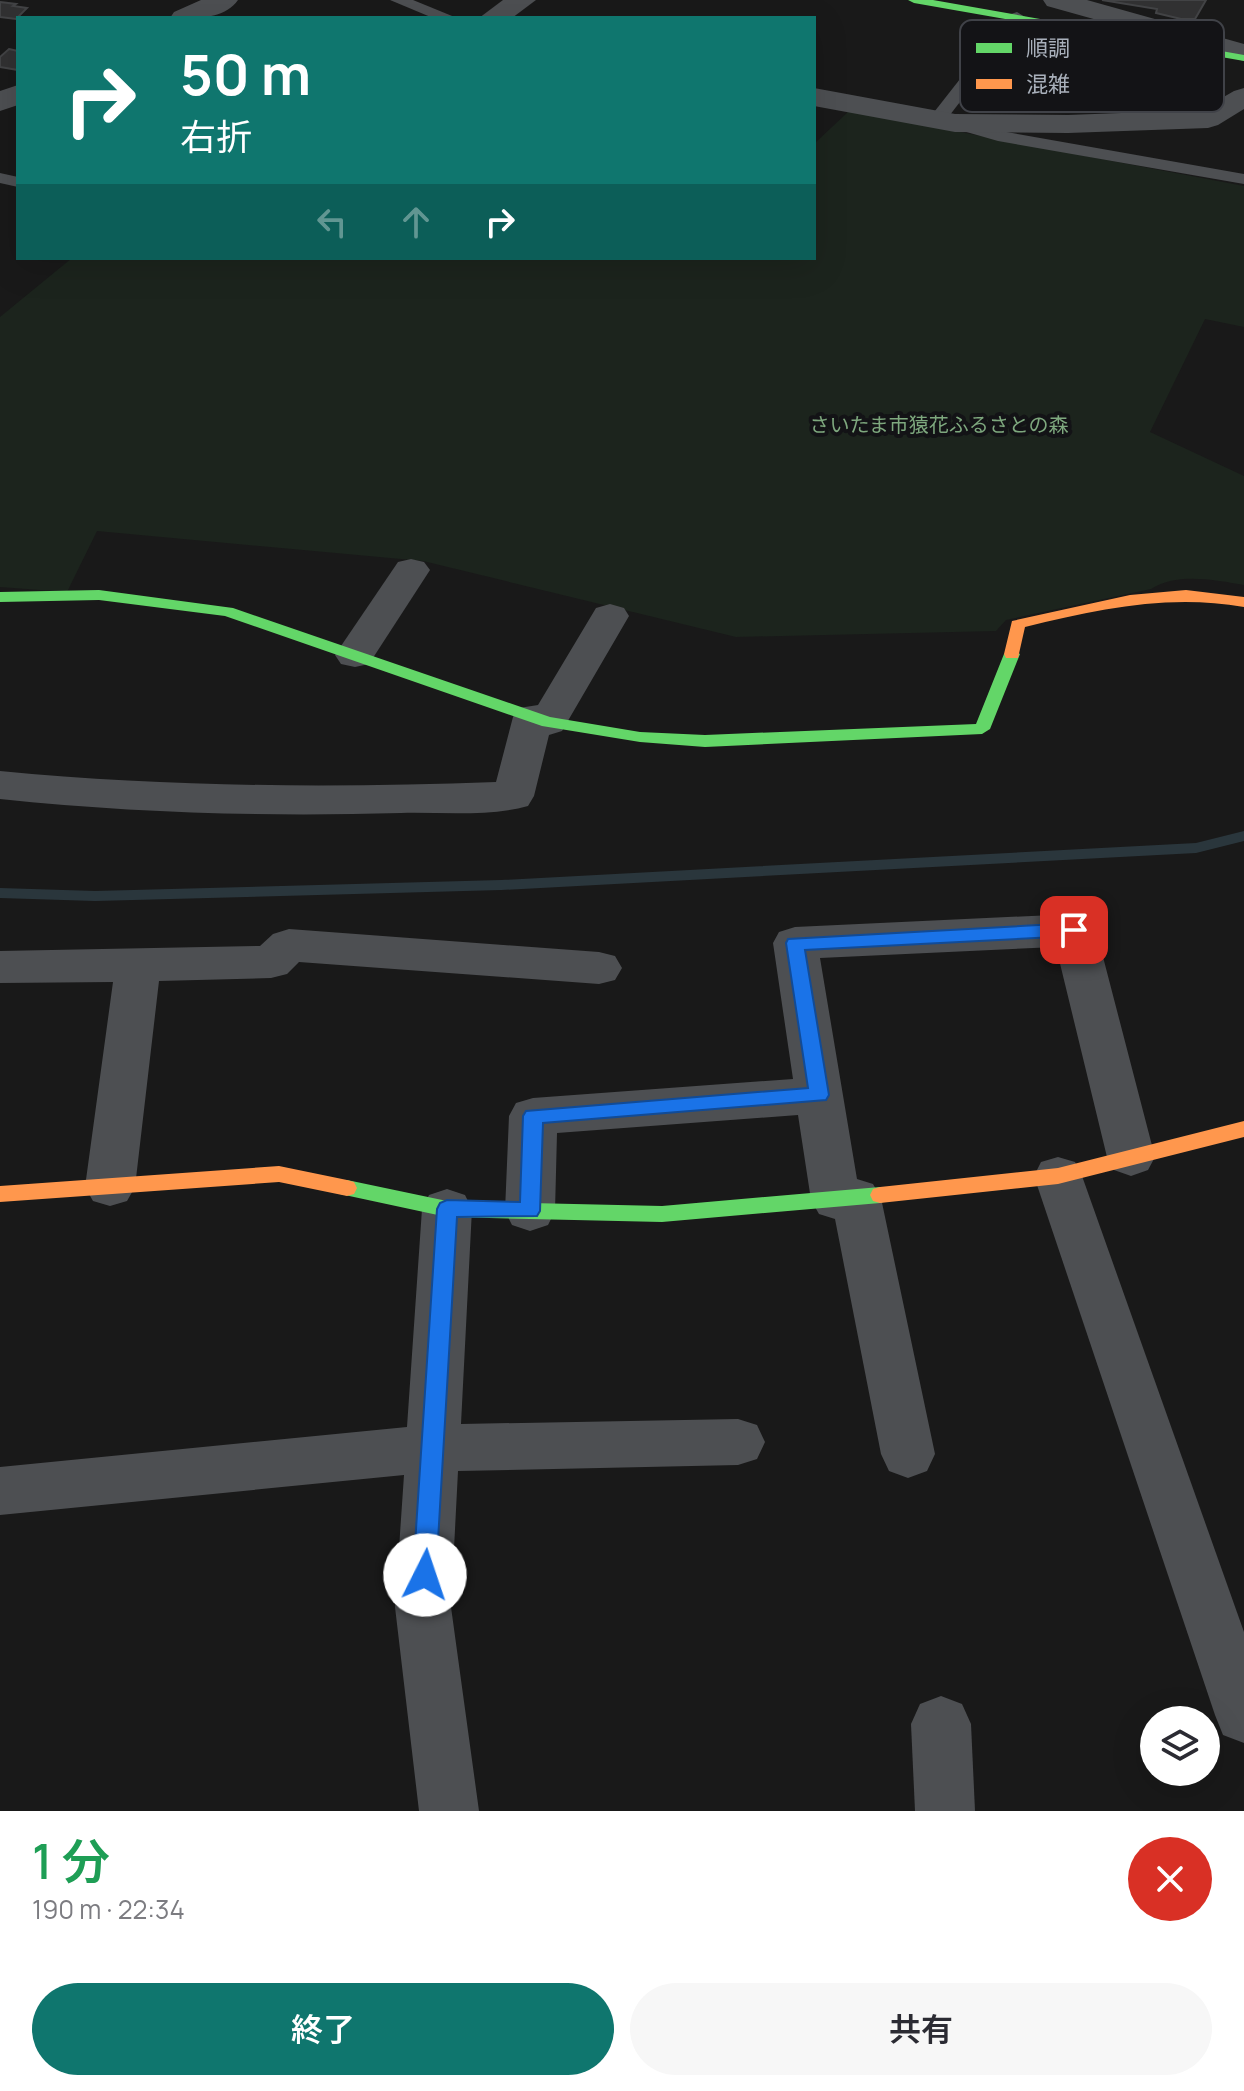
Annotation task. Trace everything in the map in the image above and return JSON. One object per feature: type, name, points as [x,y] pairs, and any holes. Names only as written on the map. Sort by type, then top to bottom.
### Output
[{"type":"street","points":[[188,16],[224,0]]},
{"type":"street","points":[[496,16],[522,0]]},
{"type":"street","points":[[1057,0],[1124,20]]},
{"type":"street","points":[[934,2],[1034,20]]},
{"type":"street","points":[[1224,50],[1244,56]]},
{"type":"street","points":[[1224,53],[1244,56]]},
{"type":"street","points":[[816,97],[946,122],[1187,121],[1208,119],[1219,112]]},
{"type":"street","points":[[1224,109],[1244,97]]},
{"type":"street","points":[[355,655],[411,570]]},
{"type":"street","points":[[0,597],[99,595],[227,611],[540,720],[640,737],[705,741],[982,729],[1010,663],[1018,624],[1162,592],[1219,594],[1244,602]]},
{"type":"street","points":[[0,785],[49,791],[306,803],[513,796],[540,720],[610,616]]},
{"type":"street","points":[[908,1454],[819,1095],[795,943],[1074,930],[1131,1157]]},
{"type":"street","points":[[0,967],[271,962],[289,945],[599,968]]},
{"type":"street","points":[[110,1187],[138,965]]},
{"type":"street","points":[[530,1211],[533,1116],[819,1095]]},
{"type":"street","points":[[0,1194],[279,1174],[447,1209],[662,1214],[846,1199],[1058,1176],[1244,1129]]},
{"type":"street","points":[[1058,1176],[1244,1715]]},
{"type":"street","points":[[447,1209],[423,1607],[449,1811]]},
{"type":"street","points":[[0,1491],[433,1449],[738,1442]]},
{"type":"street","points":[[941,1724],[945,1811]]},
{"type":"lane","points":[[398,0],[443,16]]},
{"type":"lane","points":[[960,101],[946,122],[998,136],[1244,179]]},
{"type":"green space","name":"さいたま市猿花ふるさとの森","points":[[849,111],[1244,186],[1244,327],[1205,319],[1150,432],[1244,476],[1244,585],[1196,579],[1172,580],[1151,589],[1006,620],[996,631],[736,637],[423,561],[97,531],[67,592],[0,587],[0,317],[70,260],[816,260],[816,142]]},
{"type":"building","points":[[1102,0],[1206,0],[1195,19],[1181,19],[1156,13],[1157,9]]},
{"type":"building","points":[[0,2],[27,8],[16,19],[0,17]]},
{"type":"building","points":[[9,49],[16,51],[16,70],[0,67],[0,57]]},
{"type":"building","points":[[1119,112],[1143,112],[1141,116]]},
{"type":"waterway","points":[[0,893],[95,896],[501,885],[1196,848],[1244,836]]},
{"type":"traffic: fast","points":[[914,0],[1028,20]]},
{"type":"traffic: fast","points":[[1224,54],[1244,58]]},
{"type":"traffic: fast","points":[[0,597],[99,595],[227,611],[548,722],[640,737],[705,741],[982,729],[1012,654]]},
{"type":"traffic: fast","points":[[347,1188],[447,1209],[662,1214],[880,1195]]},
{"type":"traffic: slow","points":[[1012,654],[1018,624],[1074,610],[1158,596],[1215,597],[1244,602]]},
{"type":"traffic: slow","points":[[880,1195],[1058,1176],[1244,1129]]},
{"type":"traffic: slow","points":[[0,1194],[279,1174],[347,1188]]},
{"type":"route","points":[[425,1575],[447,1209],[530,1211],[533,1116],[819,1095],[795,943],[1074,930]]}]
